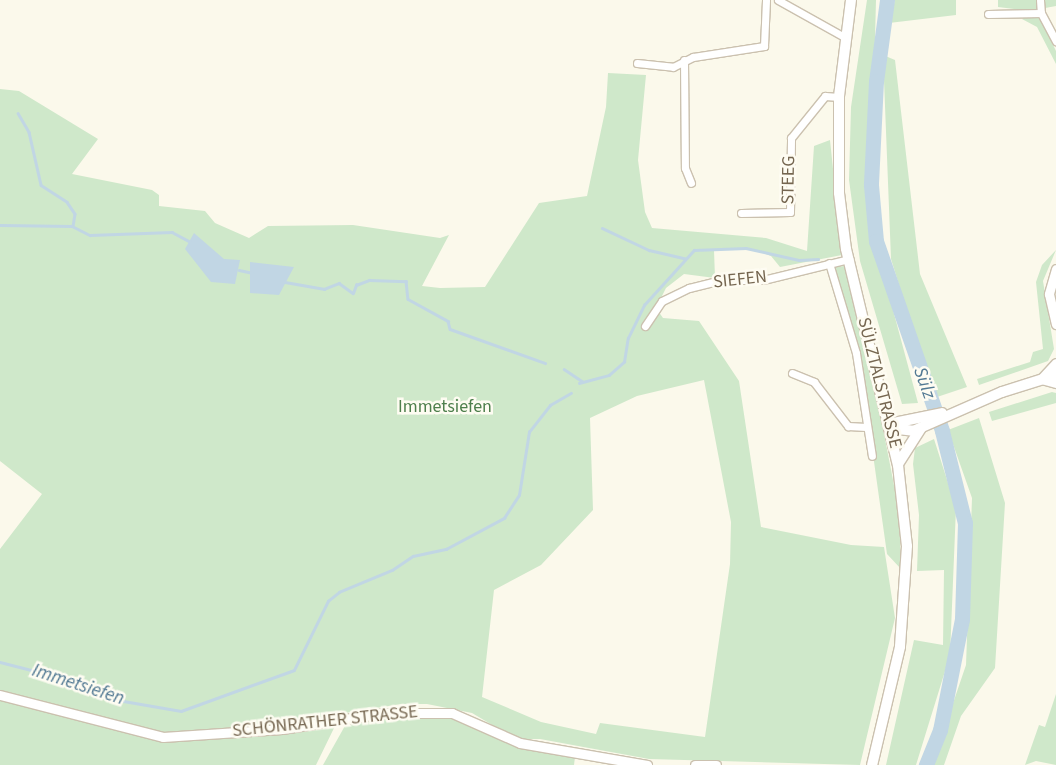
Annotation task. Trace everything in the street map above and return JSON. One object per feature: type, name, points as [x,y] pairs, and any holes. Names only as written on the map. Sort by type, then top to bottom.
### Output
[{"type":"main road","name":"SÜLZTALSTRASSE","points":[[851,0],[839,97],[838,170],[849,259],[890,426],[905,512],[907,590],[896,669],[872,765]]},
{"type":"main road","points":[[890,426],[904,432],[921,428],[952,411],[1056,375]]},
{"type":"main road","points":[[890,426],[918,417],[952,411]]},
{"type":"main road","points":[[898,465],[921,428]]},
{"type":"street","points":[[637,63],[673,66],[684,60],[764,46],[766,0]]},
{"type":"street","points":[[778,0],[846,38]]},
{"type":"street","points":[[1040,0],[1041,13],[1056,41]]},
{"type":"street","points":[[988,14],[1041,13]]},
{"type":"street","points":[[684,60],[685,168],[691,183]]},
{"type":"street","name":"STEEG","points":[[741,213],[790,212],[791,138],[825,96],[839,97]]},
{"type":"street","name":"SIEFEN","points":[[645,326],[662,301],[689,288],[721,280],[763,280],[849,259]]},
{"type":"street","name":"SÜLZTALSTRASSE","points":[[829,263],[856,353],[872,456]]},
{"type":"street","points":[[1056,269],[1050,294],[1056,324]]},
{"type":"street","points":[[1040,379],[1056,363]]},
{"type":"street","name":"SÜLZTALSTRASSE","points":[[792,372],[814,382],[848,426],[866,427]]},
{"type":"street","points":[[1040,379],[1056,383]]},
{"type":"street","name":"SCHÖNRATHER STRASSE","points":[[0,694],[168,737],[312,726],[384,713],[452,713],[520,743],[647,765]]},
{"type":"street","points":[[695,765],[716,765]]},
{"type":"green space","points":[[867,0],[876,0],[871,194],[886,284],[918,403],[902,404],[860,261],[849,180],[851,107]]},
{"type":"green space","points":[[895,0],[956,0],[956,15],[889,23]]},
{"type":"green space","points":[[998,0],[1056,0],[1056,6],[1029,11],[998,7]]},
{"type":"green space","points":[[1030,14],[1039,16],[1056,51],[1056,64],[1037,27],[1022,19]]},
{"type":"green space","points":[[883,55],[895,60],[920,274],[967,387],[934,398],[891,259]]},
{"type":"green space","points":[[608,73],[646,75],[638,160],[645,212],[652,228],[766,238],[807,251],[814,146],[830,140],[842,255],[780,267],[771,256],[756,250],[714,250],[715,278],[684,274],[666,288],[656,308],[663,318],[699,321],[739,381],[761,527],[851,545],[884,547],[895,618],[860,765],[649,759],[540,739],[516,739],[472,713],[427,704],[401,704],[272,725],[166,733],[0,690],[0,549],[42,494],[0,461],[0,89],[19,91],[98,139],[72,174],[152,190],[159,195],[159,206],[205,211],[215,223],[249,238],[268,226],[353,225],[440,238],[449,235],[422,286],[440,288],[485,287],[539,203],[587,196],[606,107]],"holes":[[[704,380],[731,522],[730,564],[705,737],[600,723],[596,734],[541,722],[482,697],[494,590],[541,565],[593,510],[590,418],[637,396]]]},
{"type":"green space","points":[[1056,250],[1043,281],[1054,349],[1048,361],[979,385],[977,379],[1030,362],[1033,352],[1043,349],[1036,282],[1042,265]]},
{"type":"green space","points":[[844,266],[875,387],[899,511],[901,569],[887,554],[859,355],[831,268]]},
{"type":"green space","points":[[1052,392],[1056,393],[1056,403],[992,421],[989,412]]},
{"type":"green space","points":[[979,418],[1005,503],[995,668],[961,716],[944,765],[932,765],[966,665],[972,498],[948,430]]},
{"type":"green space","points":[[934,439],[956,508],[950,655],[916,765],[886,765],[914,640],[943,645],[944,570],[917,571],[919,515],[913,464],[915,448]]},
{"type":"green space","points":[[1056,694],[1056,765],[1036,761],[1025,765],[1039,725],[1045,727]]},
{"type":"green space","points":[[0,698],[165,741],[335,726],[316,765],[0,765]]},
{"type":"green space","points":[[397,717],[450,717],[513,746],[575,757],[574,765],[323,765],[346,724]]},
{"type":"water","points":[[194,233],[224,259],[240,260],[235,284],[211,282],[185,249]]},
{"type":"water","points":[[250,262],[294,267],[279,295],[250,293]]},
{"type":"waterway","name":"Sülz","points":[[887,0],[876,81],[871,185],[876,241],[942,431],[965,523],[962,619],[940,730],[926,765]]},
{"type":"waterway","points":[[18,113],[29,132],[41,185],[67,202],[75,214],[73,226]]},
{"type":"waterway","points":[[0,225],[72,226],[90,235],[172,232],[191,242]]},
{"type":"waterway","points":[[602,228],[649,250],[685,258]]},
{"type":"waterway","name":"Immetsiefen","points":[[579,383],[609,375],[624,362],[628,338],[644,305],[694,250],[746,248],[799,260],[818,259]]},
{"type":"waterway","points":[[239,270],[253,273]]},
{"type":"waterway","points":[[285,282],[324,289],[339,283],[353,293],[356,285],[369,280],[406,281],[408,299],[448,321],[450,329],[545,363]]},
{"type":"waterway","points":[[564,369],[582,381]]},
{"type":"waterway","name":"Immetsiefen","points":[[0,662],[43,673],[106,698],[181,711],[294,670],[328,601],[339,592],[392,570],[413,556],[446,549],[504,518],[519,495],[529,432],[550,405],[571,393]]}]
